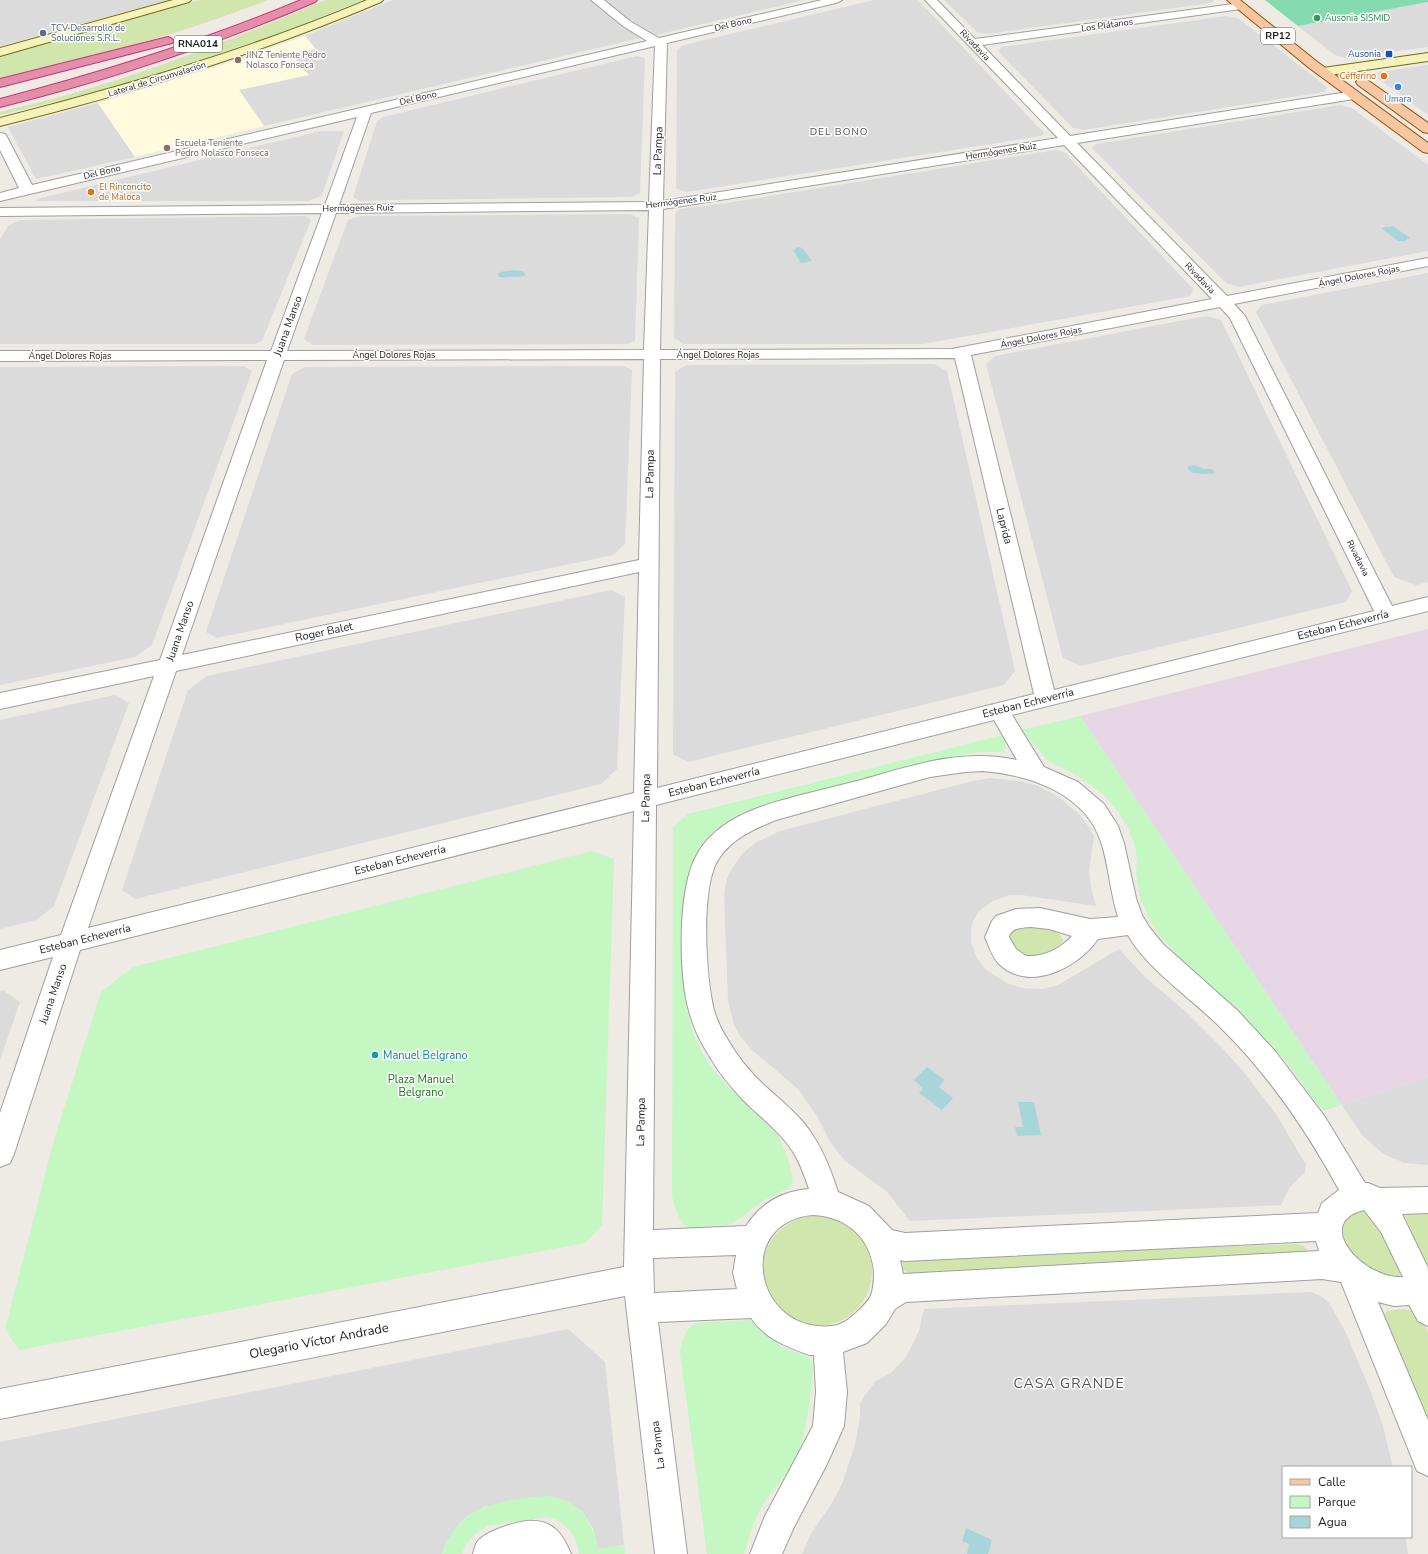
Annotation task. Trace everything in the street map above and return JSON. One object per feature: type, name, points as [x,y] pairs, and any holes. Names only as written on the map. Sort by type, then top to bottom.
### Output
[{"type":"highway","name":"RNA014","points":[[0,92],[100,65],[194,34],[284,0]]},
{"type":"highway","name":"RNA014","points":[[0,103],[50,90],[174,53],[253,24],[311,0]]},
{"type":"highway","points":[[0,83],[194,34]]},
{"type":"highway","points":[[0,108],[50,90]]},
{"type":"main road","name":"RP12","points":[[1237,3],[1323,72],[1428,149]]},
{"type":"main road","points":[[1332,61],[1428,129]]},
{"type":"street","points":[[0,52],[185,0]]},
{"type":"street","name":"Lateral de Circunvalación","points":[[0,122],[106,94],[221,59],[302,31],[378,0]]},
{"type":"street","points":[[597,0],[627,24],[659,42]]},
{"type":"street","name":"Del Bono","points":[[6,195],[836,0]]},
{"type":"street","name":"Rivadavia","points":[[931,0],[1238,316],[1386,614]]},
{"type":"street","name":"Los Plátanos","points":[[973,43],[1237,3]]},
{"type":"street","name":"La Pampa","points":[[659,42],[652,355],[638,1279],[671,1554]]},
{"type":"street","points":[[1323,72],[1428,57]]},
{"type":"street","name":"Hermógenes Ruiz","points":[[0,211],[656,206],[1354,95]]},
{"type":"street","name":"Juana Manso","points":[[0,1154],[47,1009],[277,356],[366,110]]},
{"type":"street","points":[[0,137],[27,190]]},
{"type":"street","points":[[0,211],[6,195]]},
{"type":"street","name":"Ángel Dolores Rojas","points":[[0,356],[952,354],[1428,262]]},
{"type":"street","name":"Laprida","points":[[962,352],[1046,699]]},
{"type":"street","name":"Roger Balet","points":[[0,701],[649,564]]},
{"type":"street","name":"Esteban Echeverría","points":[[0,960],[1428,604]]},
{"type":"street","points":[[999,711],[1036,773]]},
{"type":"street","points":[[827,1203],[816,1171],[801,1140],[788,1124],[750,1089],[739,1076],[713,1039],[706,1025],[698,996],[695,939],[698,887],[702,865],[719,842],[731,832],[745,824],[780,810],[930,769],[954,765],[987,763],[1018,768],[1036,773],[1077,792],[1090,802],[1106,824],[1112,837],[1124,895],[1133,924],[1152,949],[1227,1017],[1274,1069],[1318,1128],[1338,1160],[1367,1199],[1388,1217],[1417,1276],[1422,1292],[1382,1291],[1366,1285],[1349,1272],[1322,1265],[913,1287],[903,1288],[885,1298]]},
{"type":"street","points":[[1091,929],[1133,924]]},
{"type":"street","points":[[1428,1200],[1367,1199],[1342,1202],[1333,1210],[1329,1222],[1328,1235],[1332,1249],[1349,1272],[1428,1460]]},
{"type":"street","points":[[878,1237],[887,1259],[889,1282],[885,1298],[883,1305],[869,1323],[850,1337],[827,1342],[803,1340],[780,1329],[762,1312],[751,1292],[748,1268],[751,1246],[754,1240],[762,1226],[778,1211],[799,1203],[822,1202],[844,1207],[864,1220],[878,1237],[884,1241],[905,1247],[1311,1228],[1319,1227],[1329,1222]]},
{"type":"street","points":[[639,1245],[754,1240]]},
{"type":"street","name":"Olegario Víctor Andrade","points":[[0,1404],[638,1279]]},
{"type":"street","points":[[642,1308],[758,1303]]},
{"type":"street","points":[[766,1554],[779,1524],[808,1469],[829,1423],[831,1404],[827,1342]]},
{"type":"street","points":[[488,1554],[502,1544],[526,1537],[538,1537],[547,1542],[555,1554]]},
{"type":"shaded area","points":[[0,0],[169,0],[0,46]]},
{"type":"shaded area","points":[[393,0],[590,0],[640,38],[264,126],[239,90],[308,75],[290,54],[315,48],[305,36]]},
{"type":"shaded area","points":[[603,0],[804,0],[652,36]]},
{"type":"shaded area","points":[[874,0],[918,0],[1044,133],[1041,136],[686,192],[676,188],[677,50],[684,45]]},
{"type":"shaded area","points":[[944,0],[1215,0],[1211,3],[987,34],[977,32]]},
{"type":"shaded area","points":[[1428,2],[1428,47],[1346,58],[1335,55],[1298,26]]},
{"type":"shaded area","points":[[1226,16],[1238,18],[1327,87],[1324,92],[1083,130],[1073,128],[998,51],[1002,47]]},
{"type":"shaded area","points":[[305,36],[316,49],[291,54],[309,75],[239,90],[264,126],[135,157],[98,103],[238,60]]},
{"type":"shaded area","points":[[637,56],[645,58],[640,193],[631,197],[360,201],[353,197],[377,121],[383,117]]},
{"type":"shaded area","points":[[1428,65],[1428,115],[1376,77],[1379,72]]},
{"type":"shaded area","points":[[98,103],[135,157],[36,179],[8,127]]},
{"type":"shaded area","points":[[1340,105],[1352,108],[1428,165],[1428,251],[1238,287],[1226,283],[1092,148],[1096,144]]},
{"type":"shaded area","points":[[321,131],[344,131],[322,195],[309,201],[36,201],[37,199]]},
{"type":"shaded area","points":[[1056,150],[1064,152],[1193,289],[1190,296],[923,344],[684,344],[674,338],[675,213],[680,209],[727,203]]},
{"type":"shaded area","points":[[630,214],[639,218],[635,341],[627,344],[313,345],[304,339],[348,220],[360,216]]},
{"type":"shaded area","points":[[305,216],[311,220],[262,341],[254,344],[0,344],[0,239],[9,225],[21,220]]},
{"type":"shaded area","points":[[1428,273],[1428,582],[1416,585],[1394,577],[1256,312],[1262,305]]},
{"type":"shaded area","points":[[1206,316],[1221,320],[1352,591],[1346,602],[1081,666],[1063,658],[986,364],[995,356]]},
{"type":"shaded area","points":[[934,364],[947,371],[1015,671],[1004,685],[688,762],[673,754],[675,372],[686,365]]},
{"type":"shaded area","points":[[243,366],[252,371],[152,645],[135,657],[0,685],[0,367]]},
{"type":"shaded area","points":[[624,366],[632,370],[625,544],[613,555],[217,638],[206,632],[292,374],[305,367]]},
{"type":"shaded area","points":[[611,590],[625,597],[617,769],[601,784],[135,899],[122,890],[188,690],[207,676]]},
{"type":"shaded area","points":[[1428,629],[1428,1077],[1342,1105],[1080,716]]},
{"type":"shaded area","points":[[115,695],[129,703],[54,906],[36,920],[0,929],[0,720]]},
{"type":"shaded area","points":[[990,778],[1020,781],[1038,786],[1059,797],[1079,814],[1094,836],[1089,870],[1091,888],[1096,906],[1021,895],[1010,895],[993,901],[980,910],[973,921],[971,942],[977,958],[986,970],[1007,983],[1022,988],[1042,989],[1058,985],[1119,949],[1144,976],[1186,1012],[1224,1050],[1242,1070],[1276,1114],[1306,1165],[1305,1172],[1290,1187],[1281,1205],[910,1221],[887,1192],[844,1160],[829,1140],[817,1116],[798,1089],[753,1051],[740,1036],[734,1025],[728,1001],[724,894],[727,879],[731,870],[743,853],[755,843],[780,831],[973,781]]},
{"type":"shaded area","points":[[3,990],[20,1002],[0,1060],[0,991]]},
{"type":"shaded area","points":[[1428,1077],[1428,1165],[1405,1163],[1383,1154],[1362,1135],[1342,1105]]},
{"type":"shaded area","points":[[1311,1292],[1323,1297],[1330,1304],[1347,1335],[1372,1395],[1383,1426],[1393,1466],[1282,1466],[1282,1538],[1406,1538],[1408,1554],[802,1554],[812,1532],[832,1503],[842,1484],[855,1445],[860,1418],[860,1404],[876,1381],[891,1373],[906,1357],[919,1331],[924,1309]]},
{"type":"shaded area","points":[[568,1329],[605,1362],[624,1545],[598,1549],[593,1528],[582,1511],[547,1496],[484,1507],[466,1517],[458,1525],[445,1544],[442,1554],[0,1554],[0,1442]]},
{"type":"green space","points":[[200,0],[268,0],[202,24],[136,44],[68,63],[0,79],[0,56]]},
{"type":"green space","points":[[326,0],[362,0],[286,31],[196,61],[103,90],[0,115],[0,112],[82,91],[153,68]]},
{"type":"green space","name":"Ausonia SISMID","points":[[1265,0],[1428,0],[1428,2],[1298,26]]},
{"type":"green space","points":[[1080,716],[1342,1105],[1322,1111],[1288,1064],[1269,1042],[1229,1001],[1186,965],[1160,936],[1150,921],[1140,897],[1136,874],[1137,859],[1135,846],[1127,826],[1119,813],[1104,795],[1091,785],[1071,772],[1048,761],[1022,730]]},
{"type":"green space","points":[[1003,735],[1006,743],[1004,752],[980,752],[959,755],[765,804],[744,812],[719,829],[692,864],[688,878],[685,900],[686,996],[688,1014],[693,1032],[700,1049],[710,1066],[730,1089],[750,1105],[772,1127],[780,1139],[789,1161],[793,1178],[792,1185],[789,1188],[763,1201],[733,1223],[728,1225],[701,1226],[701,1230],[687,1227],[683,1224],[678,1215],[672,1196],[673,827],[688,814]]},
{"type":"green space","name":"Plaza Manuel Belgrano","points":[[592,851],[614,859],[602,1225],[585,1243],[19,1350],[5,1329],[54,1140],[101,992],[133,967]]},
{"type":"green space","points":[[1031,926],[1055,931],[1062,937],[1063,942],[1054,949],[1042,955],[1030,957],[1024,956],[1019,953],[1011,943],[1011,933],[1017,929]]},
{"type":"green space","points":[[1364,1211],[1374,1213],[1402,1271],[1398,1277],[1388,1277],[1344,1256],[1340,1227],[1350,1216]]},
{"type":"green space","points":[[1428,1213],[1428,1268],[1404,1214]]},
{"type":"green space","points":[[817,1216],[828,1217],[838,1221],[856,1232],[867,1250],[871,1260],[871,1282],[867,1292],[856,1310],[838,1321],[828,1325],[817,1326],[806,1325],[796,1321],[778,1310],[767,1292],[763,1282],[762,1271],[763,1260],[767,1250],[778,1232],[796,1221],[806,1217]]},
{"type":"green space","points":[[1297,1244],[1304,1246],[1307,1250],[1304,1255],[908,1273],[903,1270],[902,1263],[906,1259]]},
{"type":"green space","points":[[1407,1309],[1418,1315],[1424,1322],[1428,1332],[1428,1431],[1383,1316],[1387,1311]]},
{"type":"green space","points":[[747,1320],[757,1323],[781,1346],[805,1355],[812,1361],[813,1375],[808,1414],[797,1455],[787,1473],[766,1500],[759,1512],[750,1533],[744,1554],[707,1554],[680,1353],[683,1340],[689,1328],[696,1323]]},
{"type":"green space","points":[[547,1496],[568,1502],[582,1513],[592,1529],[598,1549],[624,1545],[625,1554],[579,1554],[576,1540],[569,1529],[564,1524],[552,1518],[545,1517],[488,1526],[472,1537],[462,1554],[442,1554],[449,1538],[459,1525],[470,1515],[498,1503],[530,1497]]},
{"type":"water","points":[[1393,226],[1410,238],[1406,241],[1398,241],[1381,228]]},
{"type":"water","points":[[800,247],[812,261],[801,263],[793,250]]},
{"type":"water","points":[[514,270],[523,271],[526,275],[519,277],[499,277],[498,274],[500,272]]},
{"type":"water","points":[[1194,465],[1204,469],[1212,469],[1215,473],[1192,473],[1187,468]]},
{"type":"water","points":[[927,1067],[945,1080],[939,1087],[953,1098],[942,1110],[919,1093],[923,1088],[914,1080]]},
{"type":"water","points":[[1018,1102],[1034,1102],[1041,1135],[1017,1136],[1015,1127],[1023,1127]]},
{"type":"water","points":[[966,1528],[992,1540],[988,1554],[967,1554],[969,1544],[962,1541]]},
{"type":"place","name":"Ausonia SISMID","points":[[1317,18]]},
{"type":"place","name":"TCV Desarrollo de Soluciones S.R.L.","points":[[43,33]]},
{"type":"place","name":"Ausonia","points":[[1389,54]]},
{"type":"place","name":"JINZ Teniente Pedro Nolasco Fonseca","points":[[238,60]]},
{"type":"place","name":"Cefferino","points":[[1384,76]]},
{"type":"place","name":"Umara","points":[[1398,87]]},
{"type":"place","name":"Escuela Teniente Pedro Nolasco Fonseca","points":[[167,148]]},
{"type":"place","name":"El Rinconcito de Maloca","points":[[91,192]]},
{"type":"place","name":"Manuel Belgrano","points":[[375,1055]]},
{"type":"district","name":"DEL BONO","points":[[839,132]]},
{"type":"district","name":"CASA GRANDE","points":[[1069,1383]]}]
